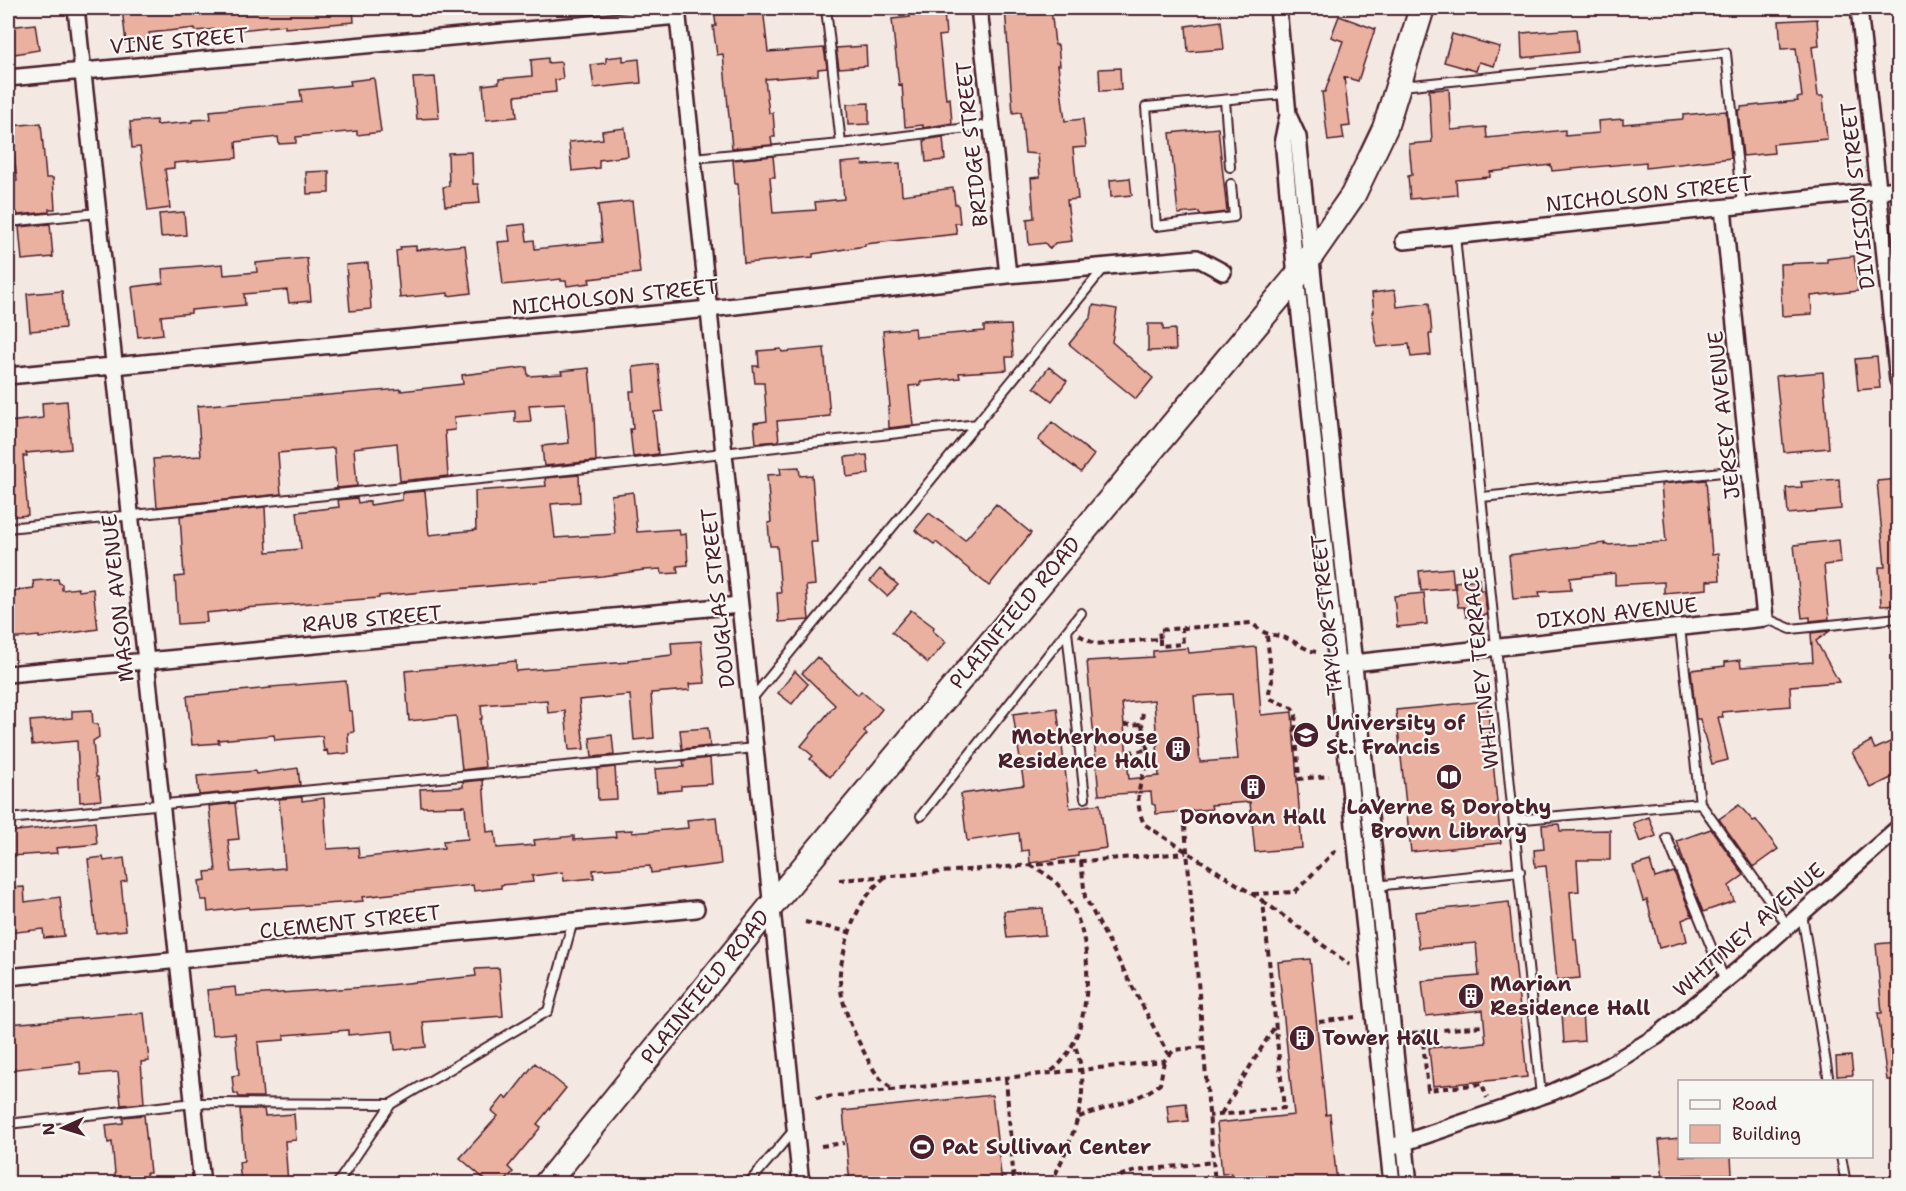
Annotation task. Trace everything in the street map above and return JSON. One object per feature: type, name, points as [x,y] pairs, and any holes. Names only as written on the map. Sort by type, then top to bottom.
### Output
[{"type":"main road","name":"PLAINFIELD ROAD","points":[[546,1184],[772,904],[1303,267],[1353,195],[1385,128],[1422,8]]},
{"type":"street","name":"MASON AVENUE","points":[[76,8],[202,1184]]},
{"type":"street","name":"BRIDGE STREET","points":[[979,8],[1008,275]]},
{"type":"street","name":"TAYLOR STREET","points":[[1278,8],[1288,115],[1283,139],[1330,432],[1409,1184]]},
{"type":"street","name":"DIVISION STREET","points":[[1859,8],[1899,380]]},
{"type":"street","name":"VINE STREET","points":[[8,78],[677,12]]},
{"type":"street","name":"DOUGLAS STREET","points":[[677,12],[801,1184]]},
{"type":"street","name":"TAYLOR STREET","points":[[1288,115],[1298,137],[1303,267],[1338,665],[1392,1184]]},
{"type":"street","name":"NICHOLSON STREET","points":[[1404,241],[1899,189]]},
{"type":"street","name":"JERSEY AVENUE","points":[[1723,208],[1765,618]]},
{"type":"street","name":"NICHOLSON STREET","points":[[8,376],[709,309],[1008,275],[1197,258],[1222,272]]},
{"type":"street","name":"RAUB STREET","points":[[8,674],[740,605]]},
{"type":"street","name":"DIXON AVENUE","points":[[1338,665],[1765,618]]},
{"type":"street","name":"WHITNEY AVENUE","points":[[1389,1148],[1541,1096],[1603,1069],[1657,1036],[1725,981],[1899,828]]},
{"type":"street","name":"CLEMENT STREET","points":[[8,977],[696,909]]},
{"type":"lane","points":[[826,8],[841,144]]},
{"type":"lane","points":[[1398,86],[1726,53],[1743,206]]},
{"type":"lane","points":[[1231,184],[1234,217],[1156,226],[1146,107],[1286,94]]},
{"type":"lane","points":[[1225,100],[1230,167]]},
{"type":"lane","points":[[693,158],[841,144],[992,125]]},
{"type":"lane","points":[[8,222],[98,213]]},
{"type":"lane","name":"WHITNEY TERRACE","points":[[1455,236],[1541,1096]]},
{"type":"lane","points":[[750,702],[1106,266]]},
{"type":"lane","points":[[8,528],[978,424]]},
{"type":"lane","points":[[1482,497],[1751,470]]},
{"type":"lane","points":[[921,816],[1081,613]]},
{"type":"lane","name":"DIXON AVENUE","points":[[1765,618],[1791,629],[1899,618]]},
{"type":"lane","points":[[1680,628],[1700,803],[1788,926]]},
{"type":"lane","points":[[1068,629],[1086,798]]},
{"type":"lane","points":[[8,819],[755,748]]},
{"type":"lane","points":[[1514,820],[1700,803]]},
{"type":"lane","points":[[1667,838],[1725,981]]},
{"type":"lane","points":[[1360,888],[1520,871]]},
{"type":"lane","points":[[1802,914],[1829,1080]]},
{"type":"lane","points":[[337,1184],[391,1104],[548,1011],[573,921]]},
{"type":"lane","points":[[8,1124],[194,1103],[391,1104]]},
{"type":"lane","points":[[748,1184],[795,1128]]},
{"type":"lane","points":[[1841,1158],[1846,1184]]},
{"type":"path","points":[[1182,628],[1183,644],[1160,646],[1159,630],[1182,628],[1252,623],[1268,636],[1281,637],[1306,650],[1316,652]]},
{"type":"path","points":[[1068,629],[1095,644],[1160,639]]},
{"type":"path","points":[[1268,636],[1272,681],[1269,692],[1271,699],[1292,708],[1296,715],[1294,721],[1299,778],[1329,776]]},
{"type":"path","points":[[1143,713],[1141,724],[1148,764],[1139,790],[1138,801],[1139,812],[1144,824],[1263,900],[1350,965]]},
{"type":"path","points":[[1124,725],[1141,724]]},
{"type":"path","points":[[1128,752],[1147,750]]},
{"type":"path","points":[[1184,815],[1215,1184]]},
{"type":"path","points":[[1252,894],[1295,892],[1336,850]]},
{"type":"path","points":[[839,880],[1187,853]]},
{"type":"path","points":[[1081,861],[1085,897],[1168,1054]]},
{"type":"path","points":[[1030,865],[1058,885],[1071,905],[1084,939],[1085,1000],[1074,1043],[1058,1067],[1048,1073]]},
{"type":"path","points":[[886,876],[867,896],[857,911],[849,932],[840,979],[849,1019],[873,1068],[889,1087],[895,1089]]},
{"type":"path","points":[[1209,1116],[1284,1108],[1263,900]]},
{"type":"path","points":[[805,922],[849,932]]},
{"type":"path","points":[[1319,1022],[1355,1017]]},
{"type":"path","points":[[1221,1114],[1275,1026]]},
{"type":"path","points":[[1412,1033],[1482,1026]]},
{"type":"path","points":[[1422,1032],[1428,1090],[1482,1084],[1487,1098]]},
{"type":"path","points":[[1051,1184],[1078,1117],[1083,1091],[1083,1069],[1074,1043]]},
{"type":"path","points":[[1078,1117],[1152,1091],[1160,1084],[1164,1061],[1168,1054],[1174,1050],[1203,1047]]},
{"type":"path","points":[[816,1098],[1164,1061]]},
{"type":"path","points":[[1006,1078],[1014,1184]]},
{"type":"path","points":[[821,1146],[844,1143]]},
{"type":"path","points":[[1113,1184],[1122,1175],[1136,1171],[1213,1162]]},
{"type":"building","points":[[122,8],[353,8],[354,22],[285,28],[285,25],[240,30],[240,27],[195,31],[195,28],[149,33],[149,41],[126,43]]},
{"type":"building","points":[[714,8],[763,8],[768,52],[824,48],[827,68],[818,69],[818,75],[765,79],[769,113],[773,113],[775,137],[771,137],[772,145],[732,148],[723,54],[717,55],[713,26],[716,26]]},
{"type":"building","points":[[909,8],[925,8],[926,14],[944,12],[946,35],[939,36],[946,99],[950,98],[952,123],[923,128],[923,125],[905,127],[902,84],[899,85],[892,19],[910,17]]},
{"type":"building","points":[[1005,8],[1051,8],[1055,45],[1058,45],[1060,65],[1058,65],[1065,121],[1083,119],[1086,147],[1073,148],[1078,199],[1067,200],[1072,241],[1055,243],[1050,249],[1045,243],[1029,245],[1027,219],[1034,218],[1031,178],[1040,177],[1038,154],[1025,153],[1021,112],[1013,113]]},
{"type":"building","points":[[1339,16],[1375,29],[1358,81],[1344,77],[1350,126],[1342,127],[1344,139],[1328,141],[1322,92],[1325,92],[1343,41],[1331,37]]},
{"type":"building","points":[[1817,19],[1819,46],[1812,47],[1818,96],[1823,96],[1827,139],[1773,144],[1774,153],[1743,156],[1738,110],[1741,110],[1741,107],[1798,101],[1797,98],[1802,97],[1796,48],[1781,49],[1779,21]]},
{"type":"building","points":[[1221,21],[1224,49],[1188,52],[1186,26]]},
{"type":"building","points":[[35,24],[39,50],[8,55],[8,27]]},
{"type":"building","points":[[1576,29],[1578,52],[1522,58],[1521,33]]},
{"type":"building","points":[[1452,34],[1500,47],[1494,66],[1479,62],[1476,71],[1444,62]]},
{"type":"building","points":[[866,46],[867,66],[839,68],[836,48]]},
{"type":"building","points":[[623,56],[623,61],[639,59],[641,83],[594,88],[591,65],[606,63],[606,58]]},
{"type":"building","points":[[548,58],[548,63],[561,62],[563,79],[555,80],[556,92],[515,96],[517,117],[486,120],[483,85],[499,83],[499,79],[532,76],[531,60]]},
{"type":"building","points":[[1120,68],[1121,90],[1100,91],[1099,69]]},
{"type":"building","points":[[435,77],[439,118],[417,119],[413,78]]},
{"type":"building","points":[[374,78],[381,132],[357,135],[357,131],[296,137],[296,143],[279,144],[278,137],[236,142],[237,158],[174,163],[174,168],[165,169],[170,208],[148,211],[140,147],[132,148],[130,122],[156,120],[157,125],[211,119],[210,111],[302,102],[300,90],[351,85],[350,81]]},
{"type":"building","points":[[1449,89],[1451,130],[1486,127],[1487,138],[1565,130],[1565,136],[1599,133],[1598,121],[1623,119],[1623,124],[1683,119],[1683,115],[1726,111],[1731,158],[1646,168],[1646,162],[1552,171],[1551,165],[1490,172],[1490,177],[1456,180],[1457,195],[1410,199],[1408,176],[1412,175],[1409,144],[1432,142],[1429,90]]},
{"type":"building","points":[[869,103],[869,124],[848,125],[847,104]]},
{"type":"building","points":[[41,123],[46,178],[53,178],[55,209],[49,209],[49,212],[18,215],[17,212],[12,213],[9,182],[17,181],[11,126]]},
{"type":"building","points":[[625,128],[628,156],[599,160],[599,168],[572,171],[569,142],[603,139],[602,131]]},
{"type":"building","points":[[1218,128],[1227,212],[1201,215],[1199,212],[1178,214],[1170,133]]},
{"type":"building","points":[[943,137],[945,160],[926,162],[924,140]]},
{"type":"building","points":[[472,152],[473,184],[478,184],[480,203],[445,206],[443,187],[449,186],[448,153]]},
{"type":"building","points":[[773,156],[775,177],[770,177],[773,213],[816,210],[815,202],[844,199],[841,163],[862,161],[863,165],[900,163],[902,195],[953,188],[960,223],[955,223],[957,234],[865,244],[865,246],[813,254],[813,257],[744,263],[738,184],[735,184],[733,160]]},
{"type":"building","points":[[329,171],[329,193],[307,194],[306,172]]},
{"type":"building","points":[[1130,178],[1132,195],[1111,197],[1110,180]]},
{"type":"building","points":[[632,201],[640,273],[589,279],[590,283],[567,286],[566,281],[561,281],[561,279],[503,285],[498,242],[510,241],[508,226],[525,224],[527,241],[534,240],[535,249],[602,242],[598,205]]},
{"type":"building","points":[[184,212],[186,235],[161,237],[159,214]]},
{"type":"building","points":[[50,224],[53,257],[22,260],[19,227]]},
{"type":"building","points":[[465,245],[471,293],[400,298],[396,251],[401,250],[400,247],[416,246],[416,250]]},
{"type":"building","points":[[1854,256],[1858,291],[1811,296],[1812,314],[1782,316],[1780,264],[1827,262],[1827,259]]},
{"type":"building","points":[[307,258],[311,301],[289,303],[287,290],[244,294],[245,305],[191,310],[191,313],[161,316],[163,334],[138,337],[132,287],[163,283],[162,269],[223,264],[224,275],[257,272],[256,263]]},
{"type":"building","points":[[368,263],[371,309],[350,311],[346,265]]},
{"type":"building","points":[[1395,290],[1397,307],[1429,303],[1432,334],[1429,334],[1431,355],[1411,357],[1409,344],[1377,347],[1372,293]]},
{"type":"building","points":[[62,291],[65,328],[30,331],[27,294]]},
{"type":"building","points":[[1093,305],[1117,309],[1112,342],[1153,378],[1136,399],[1069,344],[1091,317]]},
{"type":"building","points":[[1148,324],[1163,324],[1163,330],[1175,329],[1176,350],[1148,351]]},
{"type":"building","points":[[1011,325],[1013,357],[1006,357],[1007,370],[959,373],[960,378],[920,382],[920,385],[909,386],[913,425],[889,428],[888,407],[890,407],[883,331],[915,328],[916,337],[984,331],[984,326]]},
{"type":"building","points":[[824,348],[830,416],[777,421],[779,441],[756,443],[754,423],[767,421],[764,383],[755,383],[753,366],[759,366],[758,351],[781,349],[782,352]]},
{"type":"building","points":[[1877,357],[1880,388],[1858,390],[1855,359]]},
{"type":"building","points":[[658,364],[663,411],[654,412],[658,454],[633,457],[630,391],[635,391],[633,367]]},
{"type":"building","points":[[527,367],[528,376],[562,374],[561,371],[589,368],[596,461],[544,466],[542,446],[569,443],[565,403],[529,405],[531,421],[515,422],[515,411],[454,417],[455,430],[445,431],[448,476],[400,481],[397,443],[354,448],[357,486],[337,488],[334,448],[278,453],[281,494],[157,507],[153,459],[201,456],[197,406],[401,389],[401,391],[463,384],[462,375]]},
{"type":"building","points":[[1049,367],[1067,381],[1052,401],[1034,387]]},
{"type":"building","points":[[1823,372],[1829,448],[1784,452],[1776,376]]},
{"type":"building","points":[[67,401],[71,449],[26,453],[27,456],[23,456],[28,515],[8,517],[8,422],[43,418],[42,403]]},
{"type":"building","points":[[1052,422],[1094,455],[1081,472],[1038,440]]},
{"type":"building","points":[[867,455],[869,474],[847,477],[845,457]]},
{"type":"building","points":[[799,467],[800,476],[812,475],[817,542],[811,542],[815,585],[806,586],[809,620],[779,622],[777,593],[781,593],[777,546],[770,546],[768,523],[771,522],[767,475],[781,474],[780,468]]},
{"type":"building","points":[[579,475],[580,502],[551,504],[555,538],[615,534],[611,495],[633,492],[637,532],[679,529],[680,535],[686,534],[688,565],[677,566],[678,573],[662,574],[661,569],[644,570],[602,576],[379,596],[379,598],[244,608],[206,613],[207,622],[178,624],[175,577],[184,576],[180,516],[265,507],[267,552],[301,549],[297,512],[339,507],[338,500],[357,498],[358,503],[370,501],[370,505],[402,500],[402,493],[425,491],[429,535],[476,530],[475,491],[546,486],[545,478]]},
{"type":"building","points":[[1839,479],[1841,509],[1788,514],[1786,488],[1802,487],[1801,482]]},
{"type":"building","points":[[1899,479],[1899,605],[1881,606],[1879,567],[1885,567],[1877,481]]},
{"type":"building","points":[[1706,480],[1712,555],[1718,554],[1720,580],[1707,581],[1707,589],[1664,593],[1664,582],[1615,585],[1615,573],[1570,578],[1571,590],[1539,592],[1540,597],[1513,599],[1509,555],[1605,543],[1605,545],[1666,542],[1661,484]]},
{"type":"building","points":[[996,504],[1031,533],[989,586],[936,542],[934,544],[915,530],[929,513],[965,540]]},
{"type":"building","points":[[1839,540],[1841,563],[1824,565],[1829,619],[1810,621],[1810,617],[1802,618],[1794,545]]},
{"type":"building","points":[[1452,568],[1454,588],[1421,591],[1419,571]]},
{"type":"building","points":[[880,569],[898,585],[887,596],[870,581]]},
{"type":"building","points":[[58,579],[62,584],[62,590],[93,589],[98,629],[39,638],[39,636],[8,639],[8,595],[10,591],[34,588],[33,581]]},
{"type":"building","points":[[1479,579],[1480,590],[1484,590],[1487,615],[1466,617],[1464,607],[1458,607],[1455,582]]},
{"type":"building","points":[[1424,593],[1427,624],[1397,627],[1394,596]]},
{"type":"building","points":[[911,610],[934,627],[933,631],[946,642],[928,663],[892,632]]},
{"type":"building","points":[[1830,631],[1816,641],[1839,682],[1790,686],[1791,706],[1722,712],[1723,717],[1718,717],[1728,760],[1712,764],[1700,719],[1696,719],[1691,670],[1725,666],[1725,662],[1740,660],[1741,667],[1813,662],[1811,633]]},
{"type":"building","points":[[701,641],[705,683],[689,684],[690,690],[651,693],[654,738],[634,740],[630,695],[579,700],[584,749],[569,750],[565,711],[548,713],[547,700],[481,705],[482,719],[480,719],[485,767],[462,770],[456,716],[409,721],[405,671],[516,661],[516,671],[628,662],[628,660],[672,655],[671,643]]},
{"type":"building","name":"Motherhouse Residence Hall","points":[[1256,647],[1261,715],[1292,712],[1302,848],[1255,852],[1250,802],[1211,805],[1212,809],[1156,814],[1151,792],[1099,795],[1087,661],[1153,657],[1153,651],[1188,648],[1189,653]],"holes":[[[1232,694],[1238,759],[1200,762],[1194,696]],[[1154,700],[1159,776],[1129,779],[1122,703]]]},
{"type":"building","points":[[817,657],[858,695],[861,691],[882,709],[864,731],[867,734],[830,777],[810,759],[813,756],[801,746],[835,705],[802,673]]},
{"type":"building","points":[[795,671],[808,684],[792,704],[778,693]]},
{"type":"building","points":[[346,681],[354,732],[348,733],[349,753],[328,755],[327,750],[324,751],[322,736],[275,740],[274,735],[218,740],[219,743],[192,745],[187,696]]},
{"type":"building","name":"LaVerne & Dorothy Brown Library","points":[[1487,701],[1501,843],[1411,852],[1396,710]]},
{"type":"building","points":[[1057,708],[1070,808],[1100,804],[1106,848],[1078,852],[1078,856],[1030,863],[1029,850],[1021,851],[1019,833],[967,841],[961,794],[1024,785],[1013,714]]},
{"type":"building","points":[[92,710],[93,724],[98,724],[99,737],[93,741],[96,777],[98,777],[101,800],[80,802],[77,741],[32,745],[30,721],[72,718],[72,711]]},
{"type":"building","points":[[708,728],[710,746],[682,749],[680,730]]},
{"type":"building","points":[[612,735],[614,755],[592,757],[590,738]]},
{"type":"building","points":[[1899,738],[1899,774],[1871,788],[1852,752],[1871,741],[1875,749]]},
{"type":"building","points":[[710,758],[712,784],[681,786],[681,790],[657,792],[655,769],[684,767],[683,761]]},
{"type":"building","points":[[615,767],[617,799],[598,800],[597,769]]},
{"type":"building","points":[[298,768],[300,785],[199,795],[197,776],[255,771],[256,774]]},
{"type":"building","points":[[483,780],[487,832],[495,831],[497,848],[535,845],[534,840],[574,836],[574,840],[616,837],[615,831],[632,830],[632,833],[688,828],[687,820],[716,817],[721,864],[651,873],[650,866],[593,870],[594,878],[564,881],[563,872],[532,876],[533,882],[501,885],[501,888],[474,891],[473,885],[362,897],[363,901],[340,903],[249,909],[249,907],[208,912],[207,900],[201,900],[199,881],[206,880],[205,872],[216,871],[209,806],[235,803],[239,839],[228,840],[232,872],[285,868],[279,799],[302,797],[302,801],[324,798],[327,849],[358,847],[359,858],[444,848],[443,841],[468,839],[465,806],[421,807],[420,789],[463,787],[463,782]]},
{"type":"building","points":[[1739,805],[1753,821],[1756,820],[1778,849],[1753,867],[1719,819]]},
{"type":"building","points":[[1649,817],[1656,836],[1640,842],[1633,823]]},
{"type":"building","points":[[95,822],[97,844],[56,848],[57,853],[10,856],[8,832]]},
{"type":"building","points":[[1559,824],[1560,831],[1610,830],[1610,860],[1577,860],[1579,891],[1570,892],[1580,978],[1557,980],[1546,866],[1535,867],[1534,850],[1544,849],[1542,825]]},
{"type":"building","points":[[1711,829],[1744,875],[1729,886],[1734,901],[1703,912],[1677,841]]},
{"type":"building","points":[[103,857],[104,861],[124,858],[127,881],[121,882],[126,930],[96,933],[88,859]]},
{"type":"building","points":[[1650,861],[1655,878],[1674,872],[1692,916],[1682,920],[1687,941],[1659,948],[1647,900],[1643,901],[1633,866]]},
{"type":"building","points":[[24,887],[25,902],[60,897],[64,936],[44,938],[43,929],[8,933],[8,888]]},
{"type":"building","name":"Marian Residence Hall","points":[[1509,902],[1527,1077],[1433,1086],[1429,1048],[1486,1043],[1483,1010],[1426,1016],[1422,981],[1479,976],[1476,943],[1419,948],[1415,912]]},
{"type":"building","points":[[1043,908],[1045,935],[1007,938],[1004,911]]},
{"type":"building","points":[[1899,942],[1899,1080],[1887,1080],[1878,1013],[1882,1013],[1876,944]]},
{"type":"building","name":"Tower Hall","points":[[1310,959],[1326,1115],[1330,1114],[1337,1184],[1232,1184],[1231,1173],[1222,1174],[1217,1123],[1294,1115],[1278,962]]},
{"type":"building","points":[[499,968],[503,1016],[423,1022],[426,1047],[395,1050],[393,1031],[348,1035],[348,1030],[284,1035],[284,1040],[258,1042],[263,1097],[239,1097],[238,1094],[234,1094],[232,1076],[239,1075],[235,1033],[212,1035],[207,990],[235,987],[236,996],[368,987],[476,976],[475,969]]},
{"type":"building","points":[[1582,1012],[1584,1041],[1564,1043],[1562,1013]]},
{"type":"building","points":[[144,1013],[149,1061],[141,1062],[144,1103],[121,1105],[118,1072],[81,1075],[80,1062],[8,1070],[8,1024]]},
{"type":"building","points":[[1851,1056],[1853,1075],[1837,1076],[1836,1057]]},
{"type":"building","points":[[535,1063],[566,1088],[537,1124],[541,1127],[508,1167],[513,1172],[503,1184],[490,1184],[460,1158],[498,1116],[492,1111],[504,1096],[507,1099]]},
{"type":"building","name":"Pat Sullivan Center","points":[[992,1095],[1002,1184],[850,1184],[843,1111]]},
{"type":"building","points":[[1186,1103],[1188,1121],[1169,1123],[1167,1105]]},
{"type":"building","points":[[240,1109],[264,1109],[265,1116],[294,1114],[296,1140],[285,1141],[288,1184],[241,1184],[239,1162],[244,1161]]},
{"type":"building","points":[[144,1115],[150,1173],[146,1173],[147,1184],[116,1184],[112,1142],[108,1143],[106,1125],[123,1123],[123,1117]]},
{"type":"building","points":[[1678,1138],[1678,1158],[1731,1158],[1732,1174],[1684,1175],[1685,1178],[1663,1180],[1659,1140]]},
{"type":"place","name":"University of St. Francis","points":[[1306,735]]},
{"type":"place","name":"Motherhouse Residence Hall","points":[[1178,749]]},
{"type":"place","name":"LaVerne & Dorothy Brown Library","points":[[1449,777]]},
{"type":"place","name":"Donovan Hall","points":[[1253,787]]},
{"type":"place","name":"Marian Residence Hall","points":[[1471,996]]},
{"type":"place","name":"Tower Hall","points":[[1302,1038]]},
{"type":"place","name":"Pat Sullivan Center","points":[[922,1147]]}]
